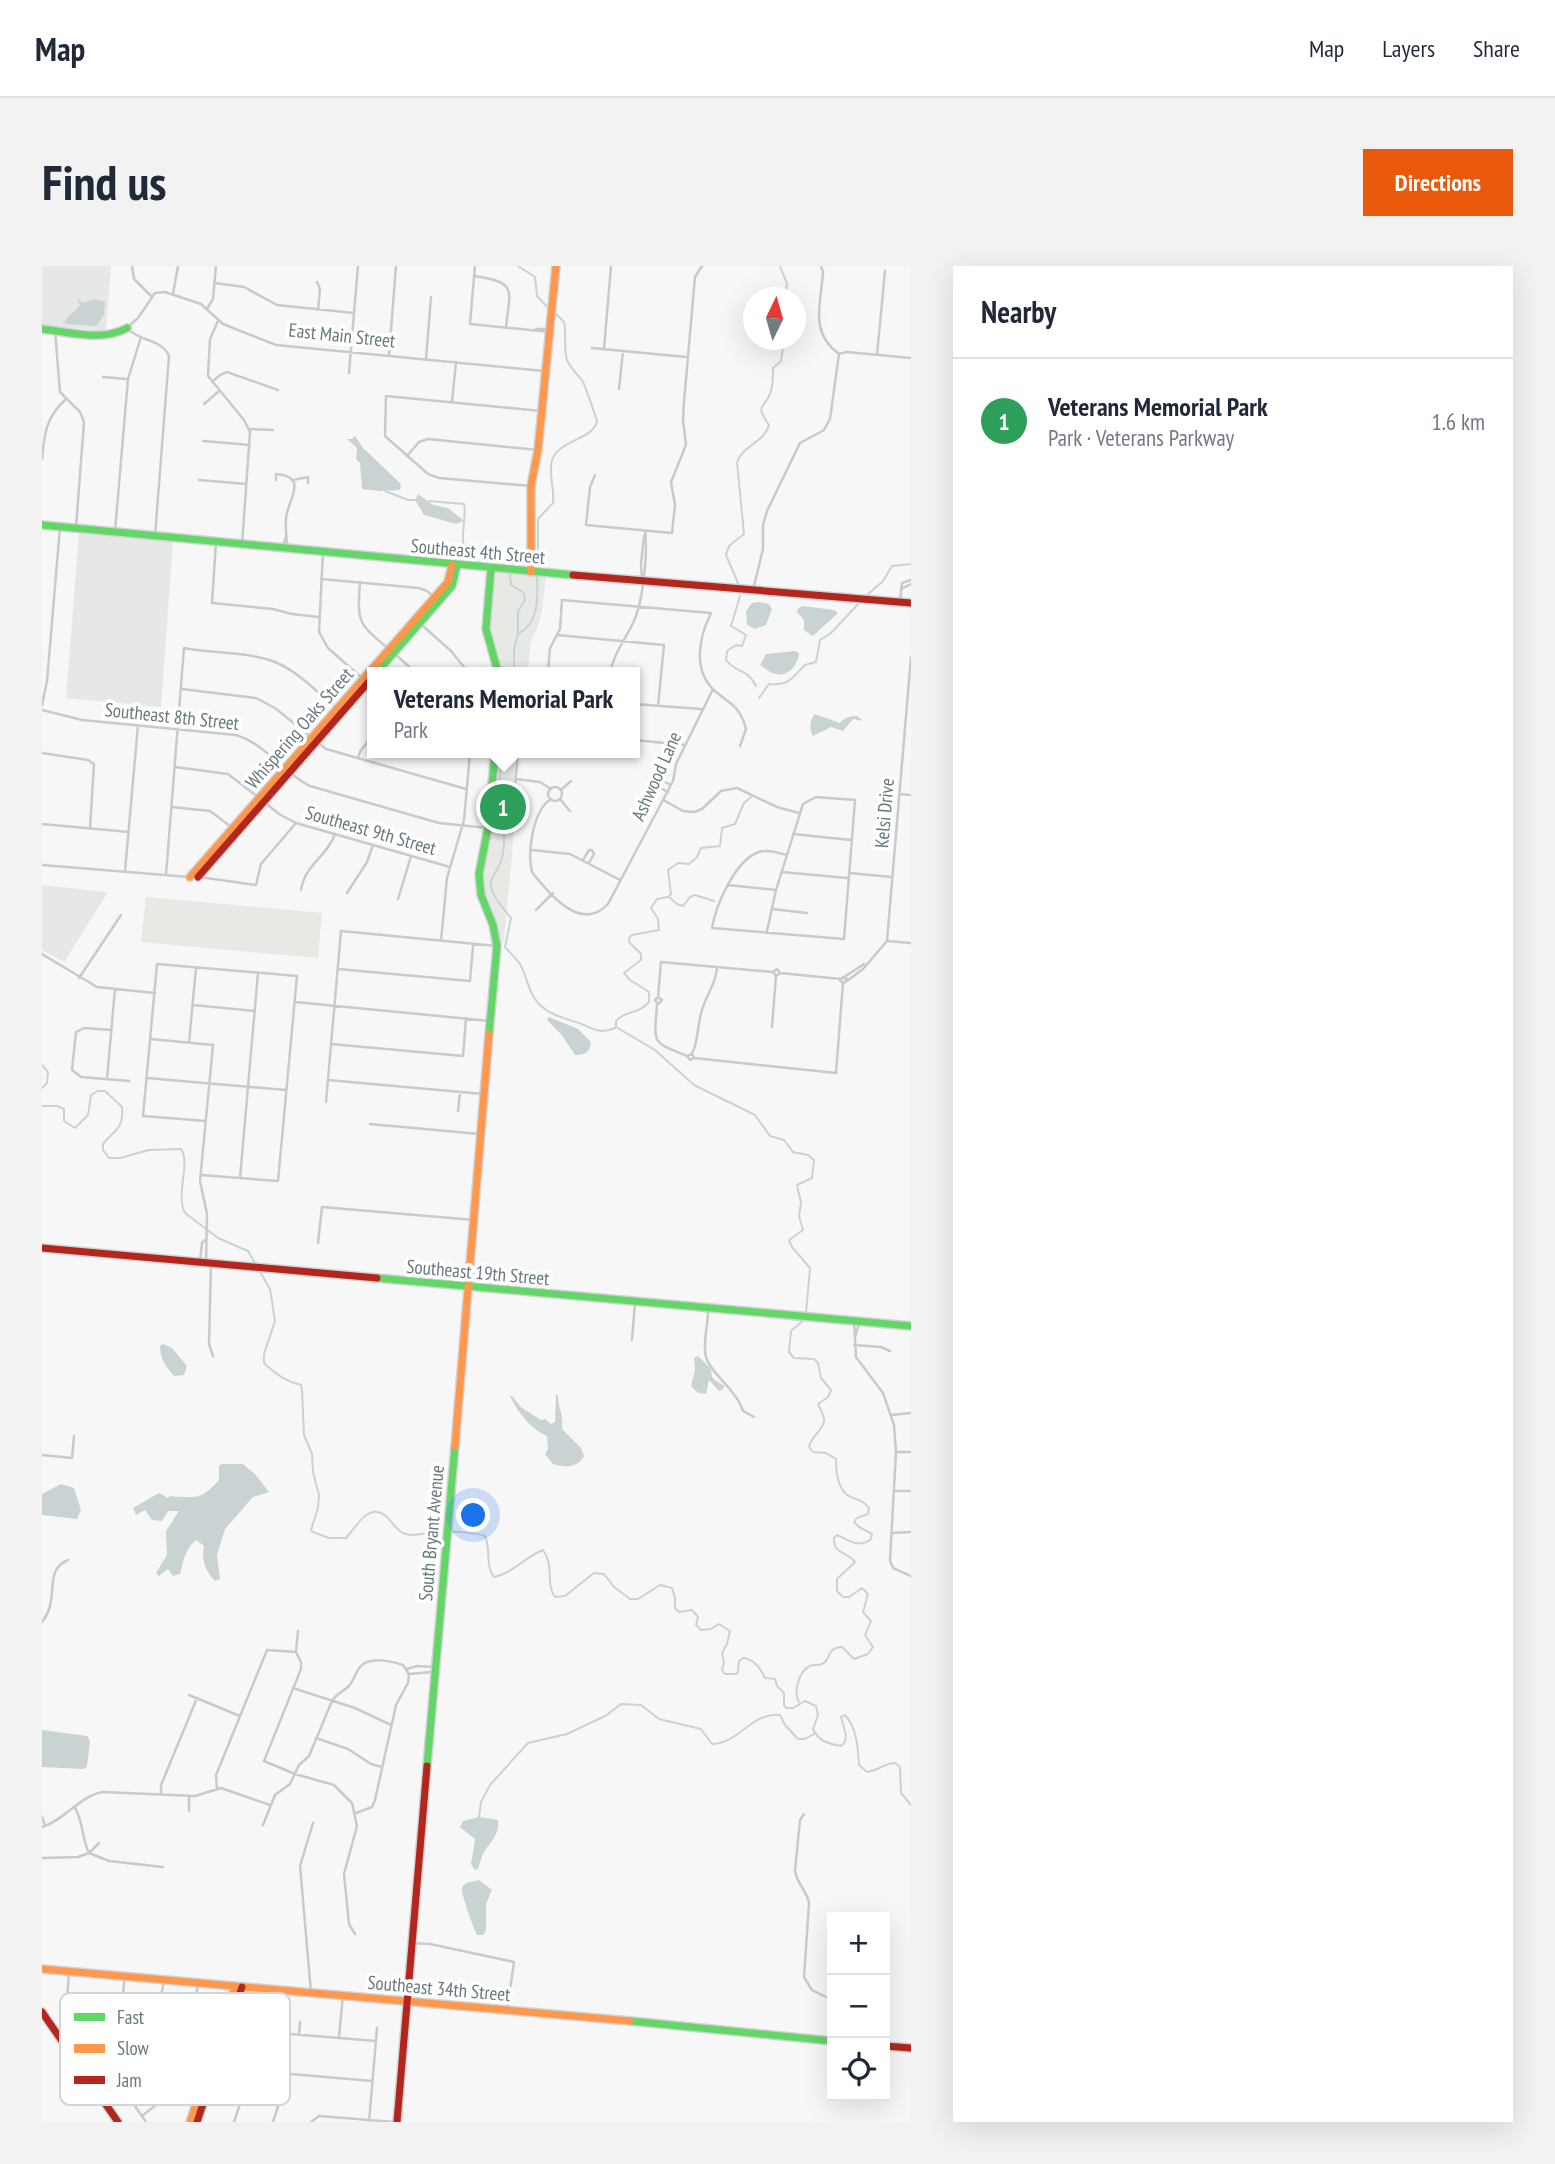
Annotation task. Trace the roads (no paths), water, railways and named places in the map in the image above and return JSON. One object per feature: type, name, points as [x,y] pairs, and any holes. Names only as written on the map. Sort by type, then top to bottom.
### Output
[{"type":"street","points":[[42,329],[108,335],[120,333],[138,318],[151,296],[134,279],[132,266]]},
{"type":"street","points":[[173,295],[178,266]]},
{"type":"street","points":[[207,309],[213,299],[216,266]]},
{"type":"street","points":[[349,373],[358,266]]},
{"type":"street","points":[[388,356],[396,266]]},
{"type":"street","points":[[475,266],[470,324],[550,330]]},
{"type":"street","points":[[531,572],[531,486],[538,450],[556,266]]},
{"type":"street","points":[[604,349],[611,266]]},
{"type":"street","points":[[595,475],[590,487],[586,525],[672,533],[675,502],[671,482],[686,445],[682,420],[695,273],[702,266]]},
{"type":"street","points":[[821,266],[820,329],[825,342],[839,354]]},
{"type":"street","points":[[877,355],[885,271]]},
{"type":"street","points":[[474,276],[496,279],[505,286],[511,300],[506,327]]},
{"type":"street","points":[[317,282],[320,289],[318,310]]},
{"type":"street","points":[[215,283],[244,287],[278,305],[354,313]]},
{"type":"street","name":"East Main Street","points":[[151,296],[163,291],[207,309],[218,321],[276,345],[546,371]]},
{"type":"street","points":[[426,359],[431,297]]},
{"type":"street","points":[[218,321],[209,344],[208,373],[212,382],[250,429],[242,545]]},
{"type":"street","points":[[127,328],[132,334],[162,346],[169,356],[155,536]]},
{"type":"street","points":[[55,330],[58,383],[65,400],[80,412],[84,427],[76,528]]},
{"type":"street","points":[[115,532],[128,379],[141,337]]},
{"type":"street","points":[[592,348],[688,357]]},
{"type":"street","points":[[619,389],[623,351]]},
{"type":"street","points":[[839,354],[845,352],[911,358]]},
{"type":"street","points":[[753,590],[763,549],[762,525],[767,511],[800,443],[824,430],[830,419],[839,354]]},
{"type":"street","points":[[452,402],[456,362]]},
{"type":"street","points":[[212,382],[227,372],[278,390]]},
{"type":"street","points":[[103,377],[128,379]]},
{"type":"street","points":[[204,404],[219,391]]},
{"type":"street","points":[[531,486],[435,477],[387,439],[384,433],[386,396],[542,411]]},
{"type":"street","points":[[42,459],[47,423],[65,400]]},
{"type":"street","points":[[250,429],[273,429]]},
{"type":"street","points":[[407,456],[419,442],[428,439],[538,450]]},
{"type":"street","points":[[202,441],[250,445]]},
{"type":"street","points":[[275,480],[276,474],[286,475],[293,480],[295,489],[286,515],[284,549]]},
{"type":"street","points":[[293,480],[309,477],[308,483]]},
{"type":"street","points":[[199,480],[246,484]]},
{"type":"street","name":"Southeast 4th Street","points":[[42,525],[531,572],[911,603]]},
{"type":"street","points":[[42,705],[47,681],[60,527]]},
{"type":"street","points":[[611,667],[638,607],[646,545],[645,531]]},
{"type":"street","points":[[216,542],[212,603],[276,609],[318,617]]},
{"type":"street","points":[[323,552],[319,632],[323,641],[367,680]]},
{"type":"street","name":"Whispering Oaks Street","points":[[378,667],[436,599],[451,577],[455,565]]},
{"type":"street","points":[[491,568],[486,629],[497,667]]},
{"type":"street","points":[[321,579],[419,588],[436,599]]},
{"type":"street","points":[[360,582],[359,619],[367,630],[409,667]]},
{"type":"street","points":[[900,602],[902,582],[911,582]]},
{"type":"street","points":[[548,667],[550,649],[561,625],[562,600],[710,613],[702,636],[700,659],[703,674],[713,689],[732,702],[740,713],[746,729],[740,746]]},
{"type":"street","points":[[418,621],[451,651],[464,667]]},
{"type":"street","points":[[557,635],[664,645],[658,706]]},
{"type":"street","points":[[166,875],[184,649],[248,656],[275,662],[303,680],[339,710]]},
{"type":"street","name":"Whispering Oaks Street","points":[[380,667],[391,651]]},
{"type":"street","name":"Kelsi Drive","points":[[887,941],[909,713],[911,657]]},
{"type":"street","name":"Whispering Oaks Street","points":[[194,877],[367,680]]},
{"type":"street","points":[[182,689],[244,695],[262,701],[331,751],[466,789]]},
{"type":"street","name":"Ashwood Lane","points":[[553,893],[579,915],[593,915],[603,909],[668,792],[685,745],[713,689]]},
{"type":"street","points":[[640,704],[702,710]]},
{"type":"street","name":"Southeast 8th Street","points":[[42,710],[82,720],[178,728],[243,737],[256,743],[287,770],[314,787],[439,822],[488,828]]},
{"type":"street","points":[[125,872],[138,725]]},
{"type":"street","points":[[640,741],[685,745]]},
{"type":"street","points":[[358,758],[360,750],[367,742]]},
{"type":"street","points":[[42,753],[93,763],[90,828]]},
{"type":"street","points":[[903,754],[909,754]]},
{"type":"street","points":[[441,941],[450,867],[463,825],[469,758]]},
{"type":"street","points":[[326,1102],[341,931],[497,946],[479,881],[480,860],[488,828],[495,758]]},
{"type":"street","points":[[515,786],[518,758]]},
{"type":"street","name":"Southeast 9th Street","points":[[175,767],[228,774],[285,818],[450,867]]},
{"type":"street","points":[[516,779],[540,782],[551,789],[561,790]]},
{"type":"street","points":[[668,792],[654,785],[654,780],[659,779],[671,785]]},
{"type":"street","points":[[561,790],[571,781]]},
{"type":"street","points":[[663,800],[683,811],[694,812],[702,809],[721,791],[737,788],[777,807],[799,813]]},
{"type":"street","points":[[551,789],[551,799]]},
{"type":"street","points":[[560,799],[561,790]]},
{"type":"street","points":[[900,794],[911,795]]},
{"type":"street","points":[[767,932],[776,890],[782,872],[787,855],[799,813],[803,804],[816,797],[855,800],[844,939],[712,928],[719,900],[747,860],[756,853],[770,851],[787,855]]},
{"type":"street","points":[[536,910],[553,893],[532,872],[535,819],[551,799],[560,799]]},
{"type":"street","points":[[560,799],[570,811]]},
{"type":"street","points":[[172,807],[210,811],[235,830]]},
{"type":"street","points":[[42,865],[194,877],[256,885],[261,864],[296,822]]},
{"type":"street","points":[[42,824],[129,832]]},
{"type":"street","points":[[301,890],[305,874],[330,846],[335,834]]},
{"type":"street","points":[[793,834],[851,840]]},
{"type":"street","points":[[347,893],[368,862],[373,845]]},
{"type":"street","points":[[532,850],[569,853],[621,880]]},
{"type":"street","points":[[583,860],[589,850],[592,850],[594,853],[589,863]]},
{"type":"street","points":[[398,899],[411,856]]},
{"type":"street","points":[[782,872],[892,877]]},
{"type":"street","points":[[728,885],[776,890]]},
{"type":"street","points":[[771,909],[807,913]]},
{"type":"street","points":[[79,978],[121,915]]},
{"type":"street","points":[[717,967],[715,982],[701,1013],[693,1056],[690,1060],[687,1056],[662,1047],[655,1034],[655,1000],[658,997],[661,962],[717,967],[844,980],[886,946],[887,941],[911,943]]},
{"type":"street","points":[[338,969],[470,981],[473,944]]},
{"type":"street","name":"South Bryant Avenue","points":[[395,2122],[497,946]]},
{"type":"street","points":[[42,954],[97,988],[155,993]]},
{"type":"street","points":[[201,1174],[278,1182],[297,976],[157,964],[144,1116],[206,1121]]},
{"type":"street","points":[[189,1043],[196,968]]},
{"type":"street","points":[[240,1178],[258,973]]},
{"type":"street","points":[[772,1027],[776,973]]},
{"type":"street","points":[[693,1056],[836,1073],[844,980]]},
{"type":"street","points":[[107,1079],[115,989]]},
{"type":"street","points":[[294,1002],[490,1021]]},
{"type":"street","points":[[193,1005],[255,1011]]},
{"type":"street","points":[[331,1044],[463,1056],[466,1018]]},
{"type":"street","points":[[111,1030],[77,1030],[73,1039],[73,1073],[81,1077],[129,1081]]},
{"type":"street","points":[[151,1039],[213,1045],[201,1174],[206,1223],[205,1240],[202,1243],[206,1263],[209,1344],[213,1356]]},
{"type":"street","points":[[148,1078],[286,1090]]},
{"type":"street","points":[[328,1080],[483,1094]]},
{"type":"street","points":[[458,1111],[460,1092]]},
{"type":"street","points":[[370,1124],[480,1134]]},
{"type":"street","points":[[318,1243],[321,1207],[474,1220]]},
{"type":"street","name":"Southeast 19th Street","points":[[42,1248],[911,1326]]},
{"type":"street","points":[[632,1340],[635,1301]]},
{"type":"street","points":[[708,1308],[709,1325],[705,1350],[707,1362],[735,1395],[743,1412],[754,1417]]},
{"type":"street","points":[[857,1321],[856,1357],[877,1383],[891,1415],[896,1452],[891,1533],[892,1566],[911,1576]]},
{"type":"street","points":[[855,1345],[881,1347],[890,1351]]},
{"type":"street","points":[[891,1415],[911,1413]]},
{"type":"street","points":[[42,1455],[72,1458],[74,1436]]},
{"type":"street","points":[[896,1452],[911,1452]]},
{"type":"street","points":[[894,1492],[911,1491]]},
{"type":"street","points":[[891,1533],[911,1532]]},
{"type":"street","points":[[56,1563],[68,1560]]},
{"type":"street","points":[[42,1622],[47,1614],[45,1591]]},
{"type":"street","points":[[298,1631],[296,1652],[301,1669],[264,1761],[295,1774],[334,1785],[346,1795],[356,1813],[356,1833],[344,1874],[349,1924],[355,1934]]},
{"type":"street","points":[[217,1788],[216,1775],[267,1650],[296,1652]]},
{"type":"street","points":[[263,1825],[275,1795],[290,1784],[299,1765],[309,1756],[335,1695],[351,1684],[366,1662],[400,1663],[409,1674],[408,1682],[398,1697],[376,1800],[372,1807],[356,1813]]},
{"type":"street","points":[[407,1670],[417,1666],[435,1670]]},
{"type":"street","points":[[409,1674],[435,1670]]},
{"type":"street","points":[[293,1688],[355,1708],[391,1725]]},
{"type":"street","points":[[189,1695],[240,1716]]},
{"type":"street","points":[[161,1794],[161,1785],[197,1698]]},
{"type":"street","points":[[175,1732],[182,1735]]},
{"type":"street","points":[[316,1738],[348,1749],[371,1764],[382,1767]]},
{"type":"street","points":[[42,1817],[44,1827],[59,1820],[93,1794],[195,1796],[217,1788],[235,1791],[271,1805]]},
{"type":"street","points":[[189,1796],[189,1811]]},
{"type":"street","points":[[75,1808],[82,1822],[82,1839],[89,1853],[109,1861],[163,1867]]},
{"type":"street","points":[[804,1814],[800,1820],[795,1871],[809,1902],[804,1977],[812,1990],[827,1998]]},
{"type":"street","points":[[311,1993],[300,1862],[313,1823]]},
{"type":"street","points":[[42,1858],[78,1857],[89,1853],[99,1843]]},
{"type":"street","points":[[411,1943],[430,1944],[514,1962],[507,2010]]},
{"type":"street","name":"Southeast 34th Street","points":[[42,1969],[407,2000],[827,2041]]},
{"type":"street","points":[[68,1993],[69,1972]]},
{"type":"street","points":[[123,1993],[125,1976]]},
{"type":"street","points":[[162,1993],[164,1980]]},
{"type":"street","points":[[197,1993],[199,1983]]},
{"type":"street","points":[[237,1993],[239,1987]]},
{"type":"street","points":[[237,1993],[239,1987]]},
{"type":"street","points":[[339,2038],[343,1995]]},
{"type":"street","points":[[42,2012],[60,2038]]},
{"type":"street","points":[[299,2035],[300,2022]]},
{"type":"street","points":[[369,2121],[377,2028]]},
{"type":"street","points":[[290,2034],[376,2041]]},
{"type":"street","points":[[890,2046],[911,2048]]},
{"type":"street","points":[[290,2076],[372,2081]]},
{"type":"street","points":[[106,2105],[118,2122]]},
{"type":"street","points":[[134,2105],[146,2122]]},
{"type":"street","points":[[142,2116],[156,2105]]},
{"type":"street","points":[[190,2122],[196,2105]]},
{"type":"street","points":[[197,2122],[202,2105]]},
{"type":"street","points":[[234,2122],[240,2105]]},
{"type":"street","points":[[273,2122],[279,2105]]},
{"type":"street","points":[[311,2122],[315,2117],[395,2122]]},
{"type":"waterway","points":[[518,266],[535,277],[537,296],[550,310]]},
{"type":"waterway","points":[[780,266],[787,287]]},
{"type":"waterway","points":[[538,568],[538,519],[553,503],[552,460],[562,448],[589,433],[597,422],[583,382],[567,360],[564,322],[555,313]]},
{"type":"waterway","points":[[738,583],[726,555],[729,546],[744,534],[737,462],[740,456],[763,436],[769,425],[761,409],[769,397],[773,368],[781,361],[783,350]]},
{"type":"waterway","points":[[385,491],[408,500],[417,500]]},
{"type":"waterway","points":[[429,501],[464,504],[463,542],[468,553],[509,559],[511,565]]},
{"type":"waterway","points":[[865,597],[883,581],[892,566],[911,564]]},
{"type":"waterway","points":[[510,575],[511,585],[524,593],[525,600],[518,611],[518,634]]},
{"type":"waterway","points":[[514,667],[514,649],[518,634],[530,624],[536,610],[537,577]]},
{"type":"waterway","points":[[740,596],[731,626],[746,635],[742,646],[736,645],[727,651],[726,660],[749,676],[756,686]]},
{"type":"waterway","points":[[759,698],[769,684],[786,682],[805,665],[816,662],[820,640],[831,633],[861,601]]},
{"type":"waterway","points":[[509,758],[501,769],[496,794],[503,824],[504,844],[499,867],[491,885],[499,903],[511,918],[505,947],[520,964],[532,995],[544,1008],[555,1015],[596,1030],[615,1028]]},
{"type":"waterway","points":[[616,1026],[616,1021],[623,1015],[640,1009],[649,1002],[649,992],[624,973],[641,960],[641,954],[629,942],[629,938],[632,935],[659,930],[658,919],[651,908],[657,899],[671,894],[668,870],[678,863],[689,864],[697,857],[701,848],[720,846],[722,828],[735,824],[744,803],[751,797]]},
{"type":"waterway","points":[[669,897],[683,906],[695,895],[714,901]]},
{"type":"waterway","points":[[616,1027],[655,1050],[694,1085],[755,1115],[770,1136],[784,1140],[793,1152],[808,1155],[814,1160],[812,1178],[797,1185],[801,1203],[799,1216],[803,1230],[789,1240],[810,1268],[806,1313]]},
{"type":"waterway","points":[[42,1065],[48,1072],[47,1083],[42,1088]]},
{"type":"waterway","points":[[42,1106],[64,1109],[64,1121],[75,1128],[88,1115],[91,1095],[105,1091],[122,1107],[120,1125],[103,1144],[103,1150],[109,1158],[120,1158],[149,1150],[181,1149],[184,1155],[182,1205],[185,1213],[218,1238],[248,1251],[270,1289],[275,1321],[264,1354],[264,1363],[281,1377],[301,1385],[304,1435],[312,1454],[319,1495],[311,1530],[313,1532],[329,1538],[346,1538],[365,1516],[378,1512],[386,1516],[399,1531],[407,1534],[454,1532],[485,1536],[494,1577],[543,1550],[549,1562],[552,1592],[555,1597],[565,1596],[594,1573],[604,1574],[614,1587],[630,1599],[638,1599],[660,1585],[672,1588],[675,1608],[679,1612],[692,1610],[698,1617],[696,1625],[701,1630],[711,1629],[719,1624],[730,1631],[722,1653],[722,1670],[725,1674],[736,1674],[739,1661],[743,1658],[754,1662],[765,1678],[775,1679],[777,1686],[784,1693],[786,1708],[793,1708],[805,1701],[816,1706],[818,1715],[813,1729],[828,1743],[841,1746],[845,1742],[841,1717],[845,1715],[854,1732],[859,1765],[867,1772],[895,1763],[900,1767],[901,1793],[911,1805]]},
{"type":"waterway","points":[[799,1702],[797,1688],[806,1669],[825,1662],[837,1648],[842,1647],[854,1659],[868,1654],[873,1647],[865,1635],[871,1621],[863,1612],[868,1594],[862,1588],[849,1597],[843,1597],[837,1591],[837,1579],[855,1562],[838,1550],[834,1543],[837,1535],[858,1543],[871,1539],[872,1534],[854,1522],[868,1514],[869,1508],[842,1489],[836,1459],[826,1453],[813,1452],[809,1447],[824,1421],[818,1404],[828,1397],[831,1390],[821,1378],[818,1363],[814,1359],[794,1358],[789,1352],[791,1331],[805,1319]]},
{"type":"waterway","points":[[479,1817],[481,1802],[490,1785],[528,1743],[567,1734],[607,1715],[621,1704],[641,1705],[659,1719],[701,1729],[712,1744],[730,1739],[770,1715],[780,1715],[798,1739],[814,1734]]},
{"type":"place","name":"Veterans Memorial Park","points":[[503,807]]}]
